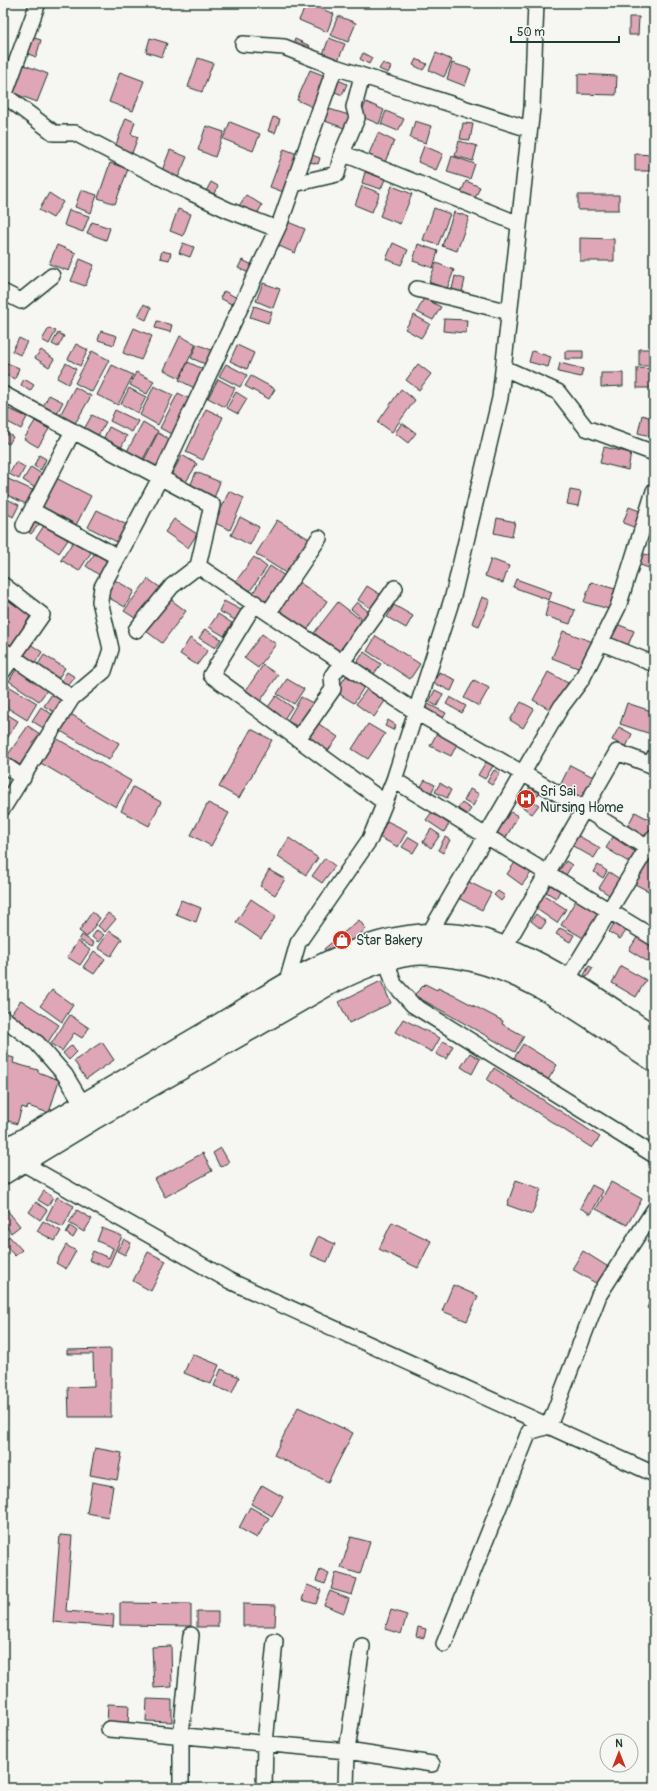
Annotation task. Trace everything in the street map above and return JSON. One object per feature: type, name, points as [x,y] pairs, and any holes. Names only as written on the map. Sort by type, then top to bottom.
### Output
[{"type":"highway","points":[[198,1048],[286,985],[353,951],[386,941],[429,934],[453,935],[480,939],[535,962],[567,980],[654,1037]]},
{"type":"highway","points":[[7,1157],[198,1048],[357,970],[386,959],[414,954],[443,954],[476,960],[506,970],[558,997],[654,1060]]},
{"type":"street","points":[[38,3],[4,97],[54,133],[75,133],[179,187],[228,210],[277,229]]},
{"type":"street","points":[[286,985],[298,943],[370,839],[394,780],[453,596],[500,398],[529,129],[536,3]]},
{"type":"street","points":[[243,44],[284,48],[362,76],[529,129]]},
{"type":"street","points":[[3,808],[72,698],[104,670],[111,649],[100,600],[102,587],[160,478],[277,229],[335,67]]},
{"type":"street","points":[[294,184],[337,174],[342,153],[357,118],[354,106],[362,76]]},
{"type":"street","points":[[342,153],[519,224]]},
{"type":"street","points":[[3,292],[20,301],[52,276]]},
{"type":"street","points":[[417,289],[510,312]]},
{"type":"street","points":[[504,368],[558,392],[586,428],[654,453]]},
{"type":"street","points":[[3,394],[212,505],[198,566],[172,586],[136,630]]},
{"type":"street","points":[[24,525],[33,511],[73,431]]},
{"type":"street","points":[[429,934],[561,707],[582,679],[618,607],[654,491]]},
{"type":"street","points":[[33,511],[118,557]]},
{"type":"street","points":[[269,612],[319,538]]},
{"type":"street","points":[[198,566],[269,612],[416,712],[652,845],[567,980]]},
{"type":"street","points":[[3,585],[42,615],[7,654],[3,671]]},
{"type":"street","points":[[298,739],[333,689],[332,676],[395,588]]},
{"type":"street","points":[[255,603],[211,675],[384,802]]},
{"type":"street","points":[[600,642],[654,664]]},
{"type":"street","points":[[7,654],[72,698]]},
{"type":"street","points":[[504,948],[546,872],[617,752],[651,765],[654,757]]},
{"type":"street","points":[[3,764],[23,778]]},
{"type":"street","points":[[394,780],[654,938]]},
{"type":"street","points":[[386,959],[394,984],[413,1005],[654,1155]]},
{"type":"street","points":[[3,1018],[37,1043],[65,1075],[88,1112]]},
{"type":"street","points":[[7,1157],[230,1281],[654,1474]]},
{"type":"street","points":[[549,1426],[599,1295],[654,1210]]},
{"type":"street","points":[[444,1644],[529,1432],[549,1426]]},
{"type":"street","points":[[181,1788],[181,1736],[190,1635]]},
{"type":"street","points":[[264,1788],[266,1743],[275,1641]]},
{"type":"street","points":[[346,1788],[347,1751],[362,1646]]},
{"type":"street","points":[[109,1729],[347,1751],[432,1764]]},
{"type":"building","points":[[307,3],[334,14],[327,32],[299,20]]},
{"type":"building","points":[[338,16],[356,23],[348,42],[330,35]]},
{"type":"building","points":[[629,17],[639,17],[638,35],[629,35]]},
{"type":"building","points":[[31,37],[41,40],[36,57],[26,53]]},
{"type":"building","points":[[150,38],[167,43],[162,57],[146,52]]},
{"type":"building","points":[[329,38],[345,44],[337,63],[322,57]]},
{"type":"building","points":[[295,39],[310,46],[306,53],[292,46]]},
{"type":"building","points":[[363,53],[372,58],[369,64],[360,59]]},
{"type":"building","points":[[436,53],[452,60],[444,77],[429,70]]},
{"type":"building","points":[[198,58],[213,63],[202,92],[188,87]]},
{"type":"building","points":[[416,59],[427,64],[423,70],[413,65]]},
{"type":"building","points":[[19,63],[48,74],[37,102],[8,91]]},
{"type":"building","points":[[383,63],[391,67],[388,73],[379,69]]},
{"type":"building","points":[[452,63],[471,69],[465,86],[447,79]]},
{"type":"building","points":[[310,70],[328,77],[315,108],[297,100]]},
{"type":"building","points":[[120,72],[144,81],[133,111],[109,102]]},
{"type":"building","points":[[578,74],[617,76],[616,95],[578,94]]},
{"type":"building","points":[[338,80],[347,84],[342,95],[333,91]]},
{"type":"building","points":[[366,102],[384,110],[379,124],[360,116]]},
{"type":"building","points":[[326,108],[352,116],[347,129],[322,120]]},
{"type":"building","points":[[386,111],[404,119],[398,131],[381,124]]},
{"type":"building","points":[[273,117],[280,119],[275,133],[268,131]]},
{"type":"building","points":[[126,118],[135,122],[131,134],[138,137],[132,153],[115,147]]},
{"type":"building","points":[[415,121],[431,126],[426,143],[410,138]]},
{"type":"building","points":[[230,122],[260,134],[253,151],[223,139]]},
{"type":"building","points":[[463,123],[473,124],[470,140],[460,139]]},
{"type":"building","points":[[206,126],[224,132],[215,157],[198,150]]},
{"type":"building","points":[[378,133],[394,141],[384,164],[368,156]]},
{"type":"building","points":[[459,141],[477,146],[473,161],[455,156]]},
{"type":"building","points":[[424,146],[443,154],[436,170],[418,162]]},
{"type":"building","points":[[284,149],[300,155],[286,193],[270,187]]},
{"type":"building","points":[[170,150],[187,157],[177,180],[161,173]]},
{"type":"building","points":[[635,154],[654,155],[654,171],[635,171]]},
{"type":"building","points":[[312,155],[320,158],[318,164],[310,162]]},
{"type":"building","points":[[452,156],[475,164],[470,179],[447,172]]},
{"type":"building","points":[[110,163],[128,169],[115,204],[98,198]]},
{"type":"building","points":[[365,172],[385,179],[381,189],[362,183]]},
{"type":"building","points":[[466,181],[480,187],[473,203],[459,197]]},
{"type":"building","points":[[211,182],[218,186],[211,199],[205,193]]},
{"type":"building","points":[[362,186],[380,193],[372,212],[355,205]]},
{"type":"building","points":[[392,186],[412,194],[400,224],[380,216]]},
{"type":"building","points":[[81,190],[97,195],[91,213],[75,207]]},
{"type":"building","points":[[49,193],[63,202],[53,218],[39,210]]},
{"type":"building","points":[[246,195],[262,205],[256,216],[239,206]]},
{"type":"building","points":[[578,195],[619,195],[619,210],[578,210]]},
{"type":"building","points":[[434,208],[450,214],[438,245],[423,240]]},
{"type":"building","points":[[178,209],[191,214],[183,236],[170,231]]},
{"type":"building","points":[[69,210],[89,216],[83,232],[64,225]]},
{"type":"building","points":[[454,212],[469,217],[457,251],[442,246]]},
{"type":"building","points":[[92,222],[110,228],[106,240],[87,233]]},
{"type":"building","points":[[288,222],[305,229],[295,253],[277,245]]},
{"type":"building","points":[[580,238],[614,239],[614,261],[580,261]]},
{"type":"building","points":[[183,243],[194,247],[190,257],[179,253]]},
{"type":"building","points":[[393,243],[408,250],[401,265],[386,259]]},
{"type":"building","points":[[418,244],[438,251],[433,268],[413,261]]},
{"type":"building","points":[[57,245],[76,253],[69,271],[49,264]]},
{"type":"building","points":[[162,251],[171,253],[169,260],[160,258]]},
{"type":"building","points":[[80,259],[94,265],[85,286],[71,281]]},
{"type":"building","points":[[242,260],[257,267],[251,274],[238,268]]},
{"type":"building","points":[[436,263],[454,270],[447,289],[429,282]]},
{"type":"building","points":[[455,276],[465,279],[461,297],[451,294]]},
{"type":"building","points":[[263,283],[280,289],[273,308],[256,301]]},
{"type":"building","points":[[224,291],[239,299],[235,306],[220,298]]},
{"type":"building","points":[[424,298],[441,307],[433,320],[417,312]]},
{"type":"building","points":[[144,304],[151,308],[146,320],[138,316]]},
{"type":"building","points":[[254,306],[272,312],[268,323],[250,317]]},
{"type":"building","points":[[414,315],[430,324],[421,338],[405,329]]},
{"type":"building","points":[[444,319],[467,320],[466,333],[443,331]]},
{"type":"building","points":[[157,321],[172,325],[170,332],[155,328]]},
{"type":"building","points":[[49,328],[56,331],[49,344],[42,340]]},
{"type":"building","points":[[134,328],[152,336],[141,360],[123,353]]},
{"type":"building","points":[[101,331],[117,336],[114,345],[98,340]]},
{"type":"building","points":[[58,333],[64,336],[58,347],[52,344]]},
{"type":"building","points":[[180,336],[196,344],[180,378],[164,370]]},
{"type":"building","points":[[19,338],[27,342],[20,355],[12,351]]},
{"type":"building","points":[[76,344],[88,350],[80,366],[68,359]]},
{"type":"building","points":[[197,344],[216,352],[210,366],[191,358]]},
{"type":"building","points":[[237,345],[254,353],[247,369],[230,361]]},
{"type":"building","points":[[639,349],[654,349],[654,366],[639,366]]},
{"type":"building","points":[[41,350],[54,359],[49,367],[35,358]]},
{"type":"building","points":[[92,351],[109,360],[92,392],[75,383]]},
{"type":"building","points":[[532,351],[551,357],[548,367],[529,362]]},
{"type":"building","points":[[565,351],[583,351],[583,359],[565,359]]},
{"type":"building","points":[[188,362],[207,371],[198,390],[179,380]]},
{"type":"building","points":[[7,363],[19,368],[15,379],[3,374]]},
{"type":"building","points":[[66,363],[76,369],[68,384],[57,378]]},
{"type":"building","points":[[560,363],[583,369],[581,377],[558,372]]},
{"type":"building","points":[[226,364],[247,375],[240,387],[219,376]]},
{"type":"building","points":[[418,364],[431,374],[419,390],[406,380]]},
{"type":"building","points":[[112,365],[133,375],[118,405],[97,395]]},
{"type":"building","points":[[637,368],[654,369],[654,388],[637,388]]},
{"type":"building","points":[[136,372],[154,381],[147,394],[130,385]]},
{"type":"building","points":[[601,373],[623,373],[623,386],[601,387]]},
{"type":"building","points":[[251,376],[275,389],[269,399],[245,386]]},
{"type":"building","points":[[24,379],[34,385],[30,391],[21,385]]},
{"type":"building","points":[[218,379],[235,388],[225,407],[208,398]]},
{"type":"building","points":[[154,386],[173,395],[158,425],[140,415]]},
{"type":"building","points":[[75,387],[91,396],[73,427],[58,419]]},
{"type":"building","points":[[129,388],[146,397],[138,413],[121,404]]},
{"type":"building","points":[[401,389],[415,400],[392,432],[378,422]]},
{"type":"building","points":[[236,392],[247,399],[238,414],[227,408]]},
{"type":"building","points":[[178,393],[194,401],[175,436],[160,428]]},
{"type":"building","points":[[49,395],[63,402],[56,415],[42,408]]},
{"type":"building","points":[[9,409],[27,417],[21,429],[4,420]]},
{"type":"building","points":[[206,409],[223,417],[203,460],[186,452]]},
{"type":"building","points":[[115,410],[138,421],[132,432],[110,421]]},
{"type":"building","points":[[92,415],[106,422],[96,439],[83,431]]},
{"type":"building","points":[[642,415],[654,419],[654,437],[638,433]]},
{"type":"building","points":[[35,421],[49,429],[38,447],[24,439]]},
{"type":"building","points":[[143,422],[158,431],[141,463],[125,455]]},
{"type":"building","points":[[402,423],[416,433],[408,443],[395,433]]},
{"type":"building","points":[[109,427],[127,436],[119,452],[101,444]]},
{"type":"building","points":[[3,430],[13,437],[9,444],[3,441]]},
{"type":"building","points":[[158,433],[175,442],[160,471],[143,462]]},
{"type":"building","points":[[604,447],[631,453],[628,470],[600,463]]},
{"type":"building","points":[[39,455],[46,459],[41,470],[34,466]]},
{"type":"building","points":[[182,455],[197,464],[184,485],[170,477]]},
{"type":"building","points":[[16,462],[25,467],[19,479],[9,474]]},
{"type":"building","points":[[31,467],[48,478],[40,491],[23,480]]},
{"type":"building","points":[[196,472],[220,482],[214,498],[189,489]]},
{"type":"building","points":[[6,478],[39,493],[32,507],[3,493],[3,485]]},
{"type":"building","points":[[56,478],[91,496],[74,529],[39,511]]},
{"type":"building","points":[[570,490],[581,492],[578,506],[567,504]]},
{"type":"building","points":[[229,491],[244,498],[230,530],[215,523]]},
{"type":"building","points":[[3,497],[19,505],[13,517],[3,511]]},
{"type":"building","points":[[629,507],[645,513],[639,529],[623,523]]},
{"type":"building","points":[[97,510],[129,526],[119,543],[88,527]]},
{"type":"building","points":[[35,516],[41,522],[31,534],[25,529]]},
{"type":"building","points":[[240,517],[259,527],[250,545],[231,535]]},
{"type":"building","points":[[654,517],[654,533],[649,532]]},
{"type":"building","points":[[497,518],[515,522],[512,537],[494,533]]},
{"type":"building","points":[[174,519],[197,534],[188,548],[165,532]]},
{"type":"building","points":[[277,520],[311,540],[289,575],[256,554]]},
{"type":"building","points":[[45,524],[68,540],[59,553],[36,538]]},
{"type":"building","points":[[75,539],[92,551],[79,571],[61,560]]},
{"type":"building","points":[[95,553],[112,564],[102,577],[86,566]]},
{"type":"building","points":[[640,553],[653,556],[649,568],[637,564]]},
{"type":"building","points":[[254,557],[267,567],[247,595],[233,585]]},
{"type":"building","points":[[491,559],[509,566],[503,583],[485,576]]},
{"type":"building","points":[[270,566],[285,576],[266,606],[251,596]]},
{"type":"building","points":[[113,579],[134,591],[125,607],[104,595]]},
{"type":"building","points":[[148,579],[161,588],[138,620],[124,611]]},
{"type":"building","points":[[516,579],[552,592],[549,600],[513,587]]},
{"type":"building","points":[[297,581],[327,601],[305,633],[275,613]]},
{"type":"building","points":[[591,582],[615,589],[609,609],[584,602]]},
{"type":"building","points":[[367,586],[381,595],[372,609],[358,600]]},
{"type":"building","points":[[3,597],[31,615],[11,647],[3,643]]},
{"type":"building","points":[[482,597],[490,600],[479,626],[472,623]]},
{"type":"building","points":[[170,599],[186,611],[162,643],[146,631]]},
{"type":"building","points":[[224,601],[241,610],[235,620],[219,611]]},
{"type":"building","points":[[549,601],[575,610],[570,624],[545,616]]},
{"type":"building","points":[[338,602],[365,623],[341,653],[314,633]]},
{"type":"building","points":[[357,602],[370,613],[364,620],[351,609]]},
{"type":"building","points":[[394,605],[413,616],[406,628],[387,617]]},
{"type":"building","points":[[218,614],[232,623],[224,636],[209,627]]},
{"type":"building","points":[[617,624],[634,631],[626,650],[609,643]]},
{"type":"building","points":[[205,629],[221,639],[215,648],[199,638]]},
{"type":"building","points":[[563,631],[593,642],[583,670],[552,658]]},
{"type":"building","points":[[262,634],[276,644],[258,668],[244,658]]},
{"type":"building","points":[[376,636],[420,664],[410,679],[367,651]]},
{"type":"building","points":[[190,638],[208,650],[197,665],[180,654]]},
{"type":"building","points":[[27,642],[42,652],[33,666],[18,656]]},
{"type":"building","points":[[364,652],[381,664],[371,678],[354,667]]},
{"type":"building","points":[[44,655],[65,668],[56,682],[35,669]]},
{"type":"building","points":[[263,665],[278,675],[259,703],[244,693]]},
{"type":"building","points":[[17,668],[48,689],[39,701],[9,681]]},
{"type":"building","points":[[67,672],[75,677],[66,689],[59,684]]},
{"type":"building","points":[[439,672],[456,680],[451,691],[434,683]]},
{"type":"building","points":[[548,672],[568,683],[553,711],[533,700]]},
{"type":"building","points":[[346,676],[364,687],[354,703],[336,692]]},
{"type":"building","points":[[287,679],[304,689],[294,704],[277,694]]},
{"type":"building","points":[[474,680],[489,688],[479,706],[464,698]]},
{"type":"building","points":[[5,684],[37,703],[27,720],[3,705],[3,688]]},
{"type":"building","points":[[367,689],[385,701],[374,717],[356,704]]},
{"type":"building","points":[[435,690],[443,694],[437,706],[429,702]]},
{"type":"building","points":[[52,694],[63,701],[56,713],[44,706]]},
{"type":"building","points":[[276,696],[292,707],[282,722],[265,711]]},
{"type":"building","points":[[301,697],[315,704],[301,728],[287,721]]},
{"type":"building","points":[[450,697],[466,706],[462,713],[446,704]]},
{"type":"building","points":[[521,702],[534,709],[523,728],[510,720]]},
{"type":"building","points":[[627,703],[654,712],[654,735],[620,724]]},
{"type":"building","points":[[428,704],[446,713],[441,722],[423,713]]},
{"type":"building","points":[[41,707],[53,715],[45,729],[32,721]]},
{"type":"building","points":[[3,712],[18,721],[3,745]]},
{"type":"building","points":[[69,713],[119,743],[109,760],[59,730]]},
{"type":"building","points":[[388,720],[396,725],[393,730],[385,726]]},
{"type":"building","points":[[316,722],[338,737],[327,752],[306,737]]},
{"type":"building","points":[[368,724],[385,734],[368,759],[352,749]]},
{"type":"building","points":[[28,726],[40,734],[20,765],[7,756]]},
{"type":"building","points":[[619,727],[632,734],[626,747],[612,740]]},
{"type":"building","points":[[251,729],[272,740],[239,798],[219,787]]},
{"type":"building","points":[[437,733],[457,744],[451,756],[430,746]]},
{"type":"building","points":[[54,737],[131,781],[116,807],[39,762]]},
{"type":"building","points":[[486,762],[493,766],[485,779],[478,775]]},
{"type":"building","points":[[570,765],[595,778],[583,802],[558,790]]},
{"type":"building","points":[[494,770],[500,773],[492,785],[487,782]]},
{"type":"building","points":[[425,780],[435,785],[429,797],[418,791]]},
{"type":"building","points":[[440,783],[451,790],[447,798],[435,792]]},
{"type":"building","points":[[532,785],[541,791],[533,801],[539,805],[532,814],[509,797],[516,787],[525,793]]},
{"type":"building","points":[[133,787],[161,802],[149,826],[121,811]]},
{"type":"building","points":[[470,789],[479,794],[473,806],[464,801]]},
{"type":"building","points":[[208,803],[229,813],[211,846],[191,835]]},
{"type":"building","points":[[462,803],[471,809],[466,816],[457,810]]},
{"type":"building","points":[[507,810],[518,816],[504,841],[493,835]]},
{"type":"building","points":[[432,812],[449,824],[444,832],[426,820]]},
{"type":"building","points":[[635,812],[654,822],[645,839],[626,829]]},
{"type":"building","points":[[387,821],[407,831],[398,847],[379,837]]},
{"type":"building","points":[[431,829],[440,835],[431,848],[423,842]]},
{"type":"building","points":[[577,835],[600,848],[594,858],[571,845]]},
{"type":"building","points":[[409,837],[419,843],[413,853],[402,847]]},
{"type":"building","points":[[445,837],[450,840],[443,853],[438,850]]},
{"type":"building","points":[[613,837],[637,853],[630,863],[606,848]]},
{"type":"building","points":[[289,838],[318,858],[306,875],[278,856]]},
{"type":"building","points":[[325,858],[335,866],[322,883],[312,876]]},
{"type":"building","points":[[646,859],[654,863],[654,894],[633,883]]},
{"type":"building","points":[[516,861],[531,873],[522,885],[507,874]]},
{"type":"building","points":[[566,861],[572,865],[566,875],[559,871]]},
{"type":"building","points":[[598,865],[607,871],[603,878],[594,872]]},
{"type":"building","points":[[269,870],[285,879],[275,895],[260,886]]},
{"type":"building","points":[[609,872],[620,879],[609,895],[599,888]]},
{"type":"building","points":[[467,881],[491,893],[482,910],[458,898]]},
{"type":"building","points":[[550,885],[560,891],[556,898],[546,892]]},
{"type":"building","points":[[498,891],[505,896],[501,901],[494,895]]},
{"type":"building","points":[[544,895],[566,909],[557,923],[535,908]]},
{"type":"building","points":[[251,899],[276,916],[261,939],[236,922]]},
{"type":"building","points":[[181,900],[201,908],[196,922],[176,914]]},
{"type":"building","points":[[576,900],[600,914],[585,939],[561,925]]},
{"type":"building","points":[[92,912],[100,918],[87,937],[79,931]]},
{"type":"building","points":[[108,913],[116,919],[105,932],[98,926]]},
{"type":"building","points":[[536,914],[546,922],[541,929],[531,921]]},
{"type":"building","points":[[359,920],[366,929],[331,958],[324,949]]},
{"type":"building","points":[[615,922],[627,930],[620,939],[609,932]]},
{"type":"building","points":[[560,928],[574,935],[570,942],[556,934]]},
{"type":"building","points":[[97,930],[104,935],[98,942],[92,937]]},
{"type":"building","points":[[109,931],[122,939],[111,956],[98,948]]},
{"type":"building","points":[[82,935],[94,943],[92,947],[79,940]]},
{"type":"building","points":[[638,936],[654,947],[654,957],[650,963],[629,950]]},
{"type":"building","points":[[78,941],[90,950],[80,965],[67,957]]},
{"type":"building","points":[[94,951],[105,959],[94,974],[83,967]]},
{"type":"building","points":[[589,966],[593,968],[587,977],[584,975]]},
{"type":"building","points":[[621,966],[646,980],[636,997],[612,983]]},
{"type":"building","points":[[381,981],[391,1003],[349,1023],[339,1002]]},
{"type":"building","points":[[425,984],[457,997],[503,1021],[502,1024],[524,1036],[515,1052],[414,995]]},
{"type":"building","points":[[52,990],[73,1005],[62,1022],[40,1006]]},
{"type":"building","points":[[21,1000],[59,1025],[48,1042],[9,1017]]},
{"type":"building","points":[[70,1015],[89,1028],[82,1038],[74,1033],[62,1051],[51,1044]]},
{"type":"building","points":[[403,1019],[440,1038],[432,1052],[395,1032]]},
{"type":"building","points":[[443,1041],[453,1046],[446,1059],[436,1054]]},
{"type":"building","points":[[102,1042],[114,1060],[86,1079],[74,1061]]},
{"type":"building","points":[[523,1044],[557,1065],[548,1080],[514,1058]]},
{"type":"building","points":[[72,1045],[77,1052],[69,1060],[63,1053]]},
{"type":"building","points":[[470,1053],[480,1059],[472,1074],[461,1067]]},
{"type":"building","points":[[3,1055],[14,1058],[13,1063],[38,1070],[38,1072],[59,1080],[49,1113],[28,1106],[27,1109],[22,1107],[17,1124],[3,1119]]},
{"type":"building","points":[[494,1068],[600,1137],[592,1148],[487,1080]]},
{"type":"building","points":[[221,1148],[229,1162],[220,1167],[213,1153]]},
{"type":"building","points":[[203,1153],[212,1171],[165,1197],[155,1179]]},
{"type":"building","points":[[516,1180],[541,1189],[532,1214],[507,1205]]},
{"type":"building","points":[[611,1182],[642,1199],[627,1225],[596,1209]]},
{"type":"building","points":[[592,1185],[603,1191],[591,1214],[580,1208]]},
{"type":"building","points":[[44,1191],[53,1197],[48,1206],[38,1200]]},
{"type":"building","points":[[57,1197],[74,1206],[63,1227],[46,1219]]},
{"type":"building","points":[[36,1202],[47,1210],[40,1220],[29,1212]]},
{"type":"building","points":[[3,1205],[20,1226],[11,1233],[3,1222]]},
{"type":"building","points":[[77,1210],[92,1219],[84,1232],[69,1223]]},
{"type":"building","points":[[43,1221],[61,1231],[55,1241],[37,1231]]},
{"type":"building","points":[[392,1222],[431,1241],[418,1268],[379,1249]]},
{"type":"building","points":[[70,1226],[77,1231],[73,1238],[66,1233]]},
{"type":"building","points":[[102,1228],[122,1236],[108,1268],[89,1260],[93,1251],[109,1258],[113,1248],[97,1241]]},
{"type":"building","points":[[654,1229],[654,1246],[647,1242]]},
{"type":"building","points":[[9,1236],[22,1250],[15,1256],[3,1243]]},
{"type":"building","points":[[318,1236],[335,1244],[327,1262],[310,1255]]},
{"type":"building","points":[[124,1239],[131,1243],[125,1255],[117,1251]]},
{"type":"building","points":[[66,1245],[76,1251],[66,1269],[56,1263]]},
{"type":"building","points":[[583,1251],[610,1268],[599,1285],[572,1269]]},
{"type":"building","points":[[148,1252],[166,1261],[151,1291],[133,1281]]},
{"type":"building","points":[[453,1285],[478,1296],[467,1321],[442,1311]]},
{"type":"building","points":[[654,1292],[654,1312],[647,1308]]},
{"type":"building","points":[[111,1349],[111,1417],[69,1417],[68,1387],[94,1386],[93,1354],[67,1354],[67,1350]]},
{"type":"building","points":[[192,1354],[219,1365],[211,1384],[184,1373]]},
{"type":"building","points":[[221,1369],[239,1377],[232,1393],[214,1386]]},
{"type":"building","points":[[298,1407],[353,1433],[328,1482],[274,1455]]},
{"type":"building","points":[[95,1448],[122,1453],[117,1480],[90,1475]]},
{"type":"building","points":[[92,1482],[113,1486],[108,1517],[87,1513]]},
{"type":"building","points":[[262,1485],[283,1497],[272,1516],[251,1504]]},
{"type":"building","points":[[250,1507],[269,1518],[257,1538],[239,1528]]},
{"type":"building","points":[[60,1535],[72,1536],[66,1611],[114,1615],[113,1627],[53,1622]]},
{"type":"building","points":[[351,1537],[370,1542],[360,1574],[341,1568]]},
{"type":"building","points":[[320,1570],[329,1574],[325,1584],[316,1581]]},
{"type":"building","points":[[336,1573],[357,1579],[352,1595],[331,1589]]},
{"type":"building","points":[[307,1585],[321,1590],[316,1604],[302,1600]]},
{"type":"building","points":[[330,1591],[349,1599],[344,1613],[324,1605]]},
{"type":"building","points":[[120,1603],[191,1604],[191,1626],[120,1625]]},
{"type":"building","points":[[243,1604],[276,1605],[275,1626],[243,1626]]},
{"type":"building","points":[[391,1610],[407,1615],[401,1634],[385,1629]]},
{"type":"building","points":[[197,1612],[218,1612],[218,1627],[197,1627]]},
{"type":"building","points":[[418,1627],[426,1629],[424,1638],[416,1636]]},
{"type":"building","points":[[171,1646],[172,1687],[154,1688],[152,1647]]},
{"type":"building","points":[[147,1699],[172,1700],[172,1722],[146,1721]]},
{"type":"building","points":[[108,1704],[129,1705],[128,1725],[107,1724]]},
{"type":"place","name":"Sri Sai Nursing Home","points":[[526,799]]},
{"type":"place","name":"Star Bakery","points":[[342,940]]}]
